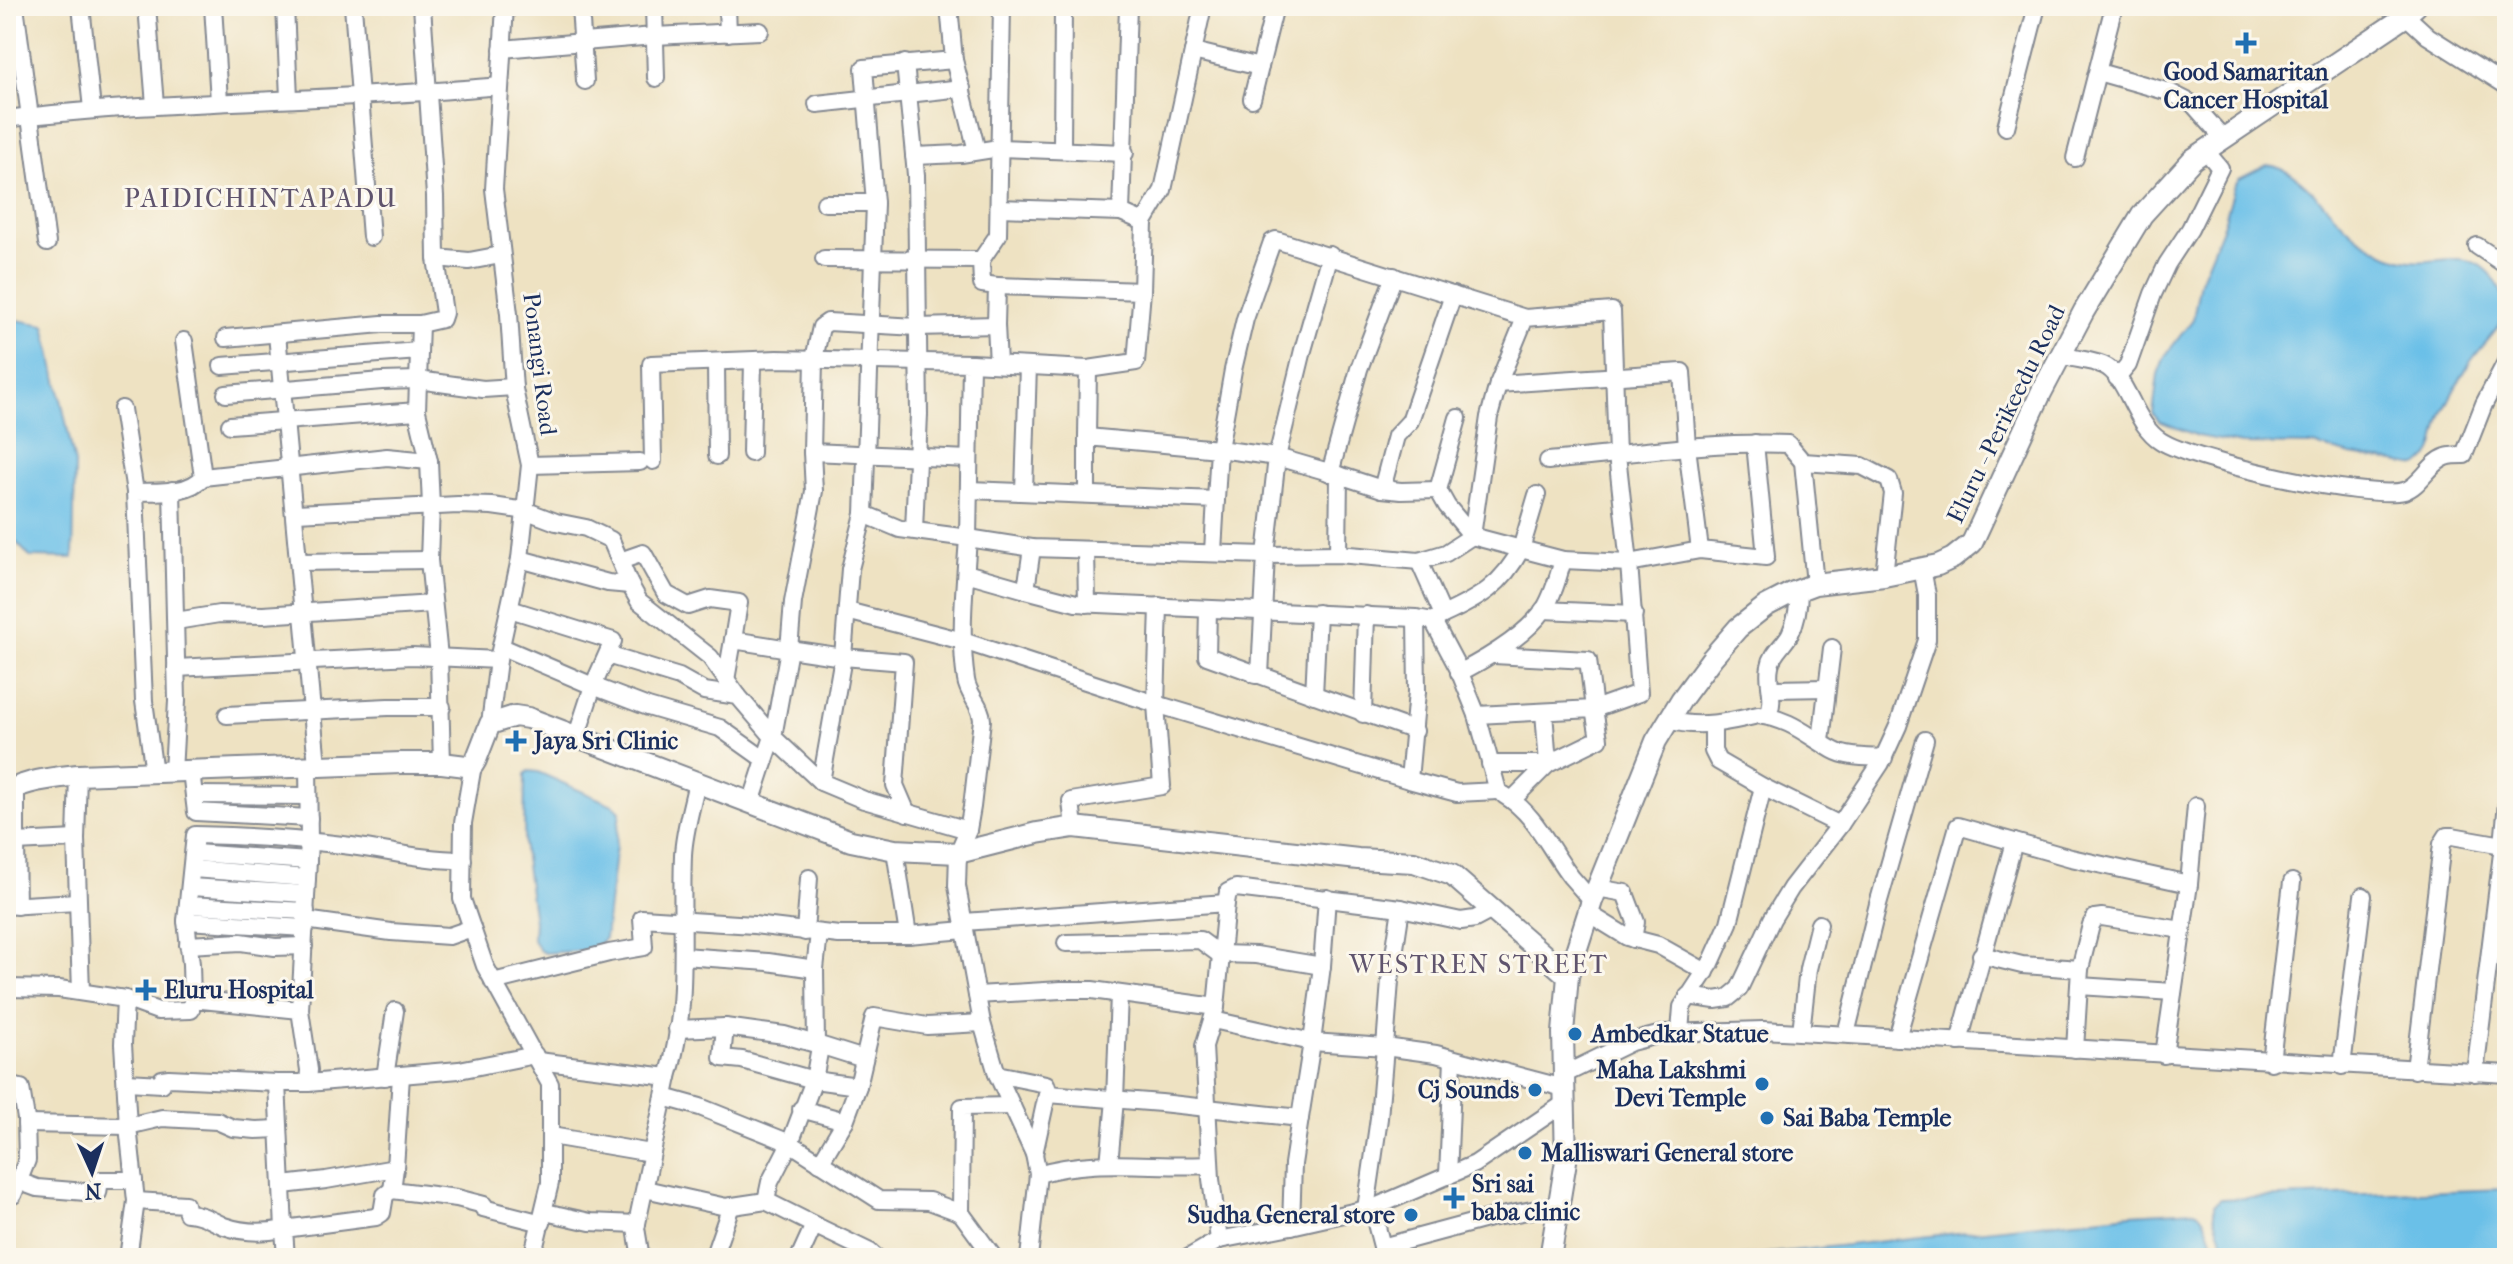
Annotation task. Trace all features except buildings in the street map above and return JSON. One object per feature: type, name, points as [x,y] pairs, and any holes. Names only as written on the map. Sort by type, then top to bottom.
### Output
[{"type":"main road","name":"Eluru - Perikeedu Road","points":[[1550,1258],[1566,1161],[1563,1033],[1568,976],[1592,901],[1656,741],[1669,720],[1712,658],[1738,628],[1766,606],[1807,587],[1938,565],[1972,543],[2061,355],[2142,215],[2193,159],[2411,10]]},
{"type":"main road","points":[[11,789],[34,781],[78,775],[312,766],[473,765],[490,724],[515,716],[577,735],[851,841],[895,850],[958,853],[1074,827],[1358,859],[1414,862],[1452,875],[1568,976]]},
{"type":"street","points":[[15,6],[47,243]]},
{"type":"street","points":[[81,6],[92,109]]},
{"type":"street","points":[[147,6],[155,105]]},
{"type":"street","points":[[213,6],[219,101]]},
{"type":"street","points":[[285,6],[289,98]]},
{"type":"street","points":[[353,6],[371,237]]},
{"type":"street","points":[[226,338],[366,325],[420,324],[442,319],[422,6]]},
{"type":"street","name":"Ponangi Road","points":[[490,724],[500,654],[520,559],[530,465],[514,387],[494,189],[505,6]]},
{"type":"street","points":[[580,6],[585,81]]},
{"type":"street","points":[[654,6],[656,78]]},
{"type":"street","points":[[727,6],[728,33]]},
{"type":"street","points":[[949,6],[954,60],[977,151]]},
{"type":"street","points":[[1002,6],[1000,208],[998,235],[981,260],[982,284],[1142,291]]},
{"type":"street","points":[[1062,149],[1063,6]]},
{"type":"street","points":[[1121,212],[1128,6]]},
{"type":"street","points":[[530,465],[646,462],[651,364],[867,359],[1088,369],[1136,362],[1144,222],[1163,190],[1203,6]]},
{"type":"street","points":[[1252,99],[1275,6]]},
{"type":"street","points":[[2006,127],[2037,6]]},
{"type":"street","points":[[2075,158],[2114,6]]},
{"type":"street","points":[[2411,10],[2428,36],[2507,86]]},
{"type":"street","points":[[502,49],[760,31]]},
{"type":"street","points":[[1193,51],[1260,67]]},
{"type":"street","points":[[821,782],[843,657],[850,569],[864,514],[867,359],[875,203],[864,68],[954,60]]},
{"type":"street","points":[[905,63],[914,156],[917,261],[919,457],[914,530]]},
{"type":"street","points":[[2098,72],[2169,92],[2193,104],[2224,139]]},
{"type":"street","points":[[6,119],[92,109],[426,93],[499,86]]},
{"type":"street","points":[[817,104],[962,88]]},
{"type":"street","points":[[914,156],[999,148],[1125,153]]},
{"type":"street","points":[[2117,378],[2132,356],[2153,294],[2167,264],[2190,229],[2220,168],[2206,151]]},
{"type":"street","points":[[825,203],[875,203]]},
{"type":"street","points":[[1000,208],[1121,212],[1144,222]]},
{"type":"street","points":[[1213,551],[1219,449],[1233,370],[1245,319],[1272,242],[1276,240],[1330,255],[1525,318],[1612,311],[1617,455],[1639,693],[1594,709],[1477,715]]},
{"type":"street","points":[[2477,246],[2507,266]]},
{"type":"street","points":[[436,258],[469,261],[501,255]]},
{"type":"street","points":[[1255,675],[1260,675],[1266,555],[1277,457],[1330,255]]},
{"type":"street","points":[[824,259],[981,260]]},
{"type":"street","points":[[1338,554],[1335,474],[1359,369],[1394,276]]},
{"type":"street","points":[[997,286],[998,364]]},
{"type":"street","points":[[1382,489],[1396,436],[1410,421],[1453,295]]},
{"type":"street","points":[[864,514],[900,529],[1032,548],[1213,551],[1266,555],[1338,554],[1419,561],[1446,553],[1472,536],[1484,443],[1498,384],[1525,318]]},
{"type":"street","points":[[420,324],[417,411],[429,461],[429,560],[439,657],[442,763]]},
{"type":"street","points":[[751,803],[773,737],[789,649],[793,602],[814,491],[814,359],[821,327],[824,324],[917,327],[996,325]]},
{"type":"street","points":[[277,334],[296,513],[311,710],[312,766],[308,796],[309,841],[300,1010],[309,1070],[308,1083]]},
{"type":"street","points":[[184,341],[203,477]]},
{"type":"street","points":[[222,366],[419,351]]},
{"type":"street","points":[[2061,355],[2105,366],[2117,378],[2139,420],[2160,441],[2215,462],[2387,493],[2409,489],[2446,456],[2464,455],[2484,404],[2507,360]]},
{"type":"street","points":[[751,453],[753,361]]},
{"type":"street","points":[[716,362],[717,456]]},
{"type":"street","points":[[971,363],[963,641],[966,684],[977,701],[982,720],[968,830],[958,853],[957,886],[982,1023],[997,1074],[1034,1154],[1038,1174],[1029,1258]]},
{"type":"street","points":[[1024,491],[1028,366]]},
{"type":"street","points":[[1087,494],[1088,369]]},
{"type":"street","points":[[1498,384],[1682,372],[1687,447],[1700,550]]},
{"type":"street","points":[[226,394],[418,380],[483,389],[514,387]]},
{"type":"street","points":[[6,988],[59,989],[125,999],[158,1011],[191,1010],[187,913],[196,812],[194,795],[172,772],[144,701],[135,492],[122,409]]},
{"type":"street","points":[[230,425],[417,411]]},
{"type":"street","points":[[1458,418],[1438,490],[1447,506],[1472,536],[1563,560],[1629,563],[1700,550],[1766,557],[1755,443]]},
{"type":"street","points":[[1087,437],[1277,457],[1382,489],[1438,490]]},
{"type":"street","points":[[1548,461],[1687,447],[1788,444],[1803,462],[1807,587],[1790,634],[1772,658],[1769,668],[1773,689],[1767,716]]},
{"type":"street","points":[[812,452],[969,459]]},
{"type":"street","points":[[135,492],[172,490],[197,484],[203,477],[291,467],[387,457],[429,461]]},
{"type":"street","points":[[1803,462],[1862,466],[1889,480],[1893,493],[1884,576]]},
{"type":"street","points":[[172,490],[176,621],[172,772]]},
{"type":"street","points":[[969,490],[1216,500]]},
{"type":"street","points":[[966,573],[1076,603],[1438,618],[1470,602],[1509,571],[1521,549],[1537,495]]},
{"type":"street","points":[[296,513],[492,506],[527,511],[556,522],[586,528],[611,540],[639,601],[710,657],[773,737],[821,782],[864,800],[968,830]]},
{"type":"street","points":[[1026,590],[1032,548]]},
{"type":"street","points":[[1086,550],[1087,604]]},
{"type":"street","points":[[620,561],[643,553],[666,594],[688,606],[710,599],[739,603],[726,680]]},
{"type":"street","points":[[520,559],[608,583],[630,585]]},
{"type":"street","points":[[299,562],[429,560]]},
{"type":"street","points":[[1459,673],[1494,655],[1543,610],[1554,589],[1563,560]]},
{"type":"street","points":[[1419,561],[1477,715],[1490,764],[1505,796],[1546,838],[1570,876],[1592,901],[1633,939],[1658,945],[1706,972]]},
{"type":"street","points":[[1688,996],[1715,1000],[1728,998],[1739,989],[1772,919],[1791,888],[1840,825],[1884,758],[1927,640],[1927,595],[1922,568]]},
{"type":"street","points":[[176,621],[219,614],[433,604]]},
{"type":"street","points":[[1074,827],[1071,801],[1162,786],[1156,704],[1159,606]]},
{"type":"street","points":[[510,609],[613,641],[593,686],[577,735]]},
{"type":"street","points":[[1208,609],[1207,656],[1415,731]]},
{"type":"street","points":[[1543,610],[1634,614]]},
{"type":"street","points":[[847,611],[963,641],[1156,704],[1409,780],[1457,793],[1505,796],[1548,764],[1599,739],[1588,660],[1494,655]]},
{"type":"street","points":[[1314,695],[1318,613]]},
{"type":"street","points":[[1363,714],[1366,615]]},
{"type":"street","points":[[1409,780],[1417,692],[1416,618]]},
{"type":"street","points":[[733,640],[843,657],[904,662],[895,785],[907,813]]},
{"type":"street","points":[[1821,741],[1832,648]]},
{"type":"street","points":[[176,668],[500,654],[648,707],[720,728],[765,760]]},
{"type":"street","points":[[607,655],[679,677],[704,691],[738,696]]},
{"type":"street","points":[[1773,689],[1827,688]]},
{"type":"street","points":[[227,715],[442,707]]},
{"type":"street","points":[[1544,712],[1548,764]]},
{"type":"street","points":[[1669,720],[1683,724],[1713,724],[1767,716],[1795,726],[1843,754],[1884,758]]},
{"type":"street","points":[[1713,724],[1713,751],[1718,761],[1840,825]]},
{"type":"street","points":[[1846,1034],[1878,904],[1925,740]]},
{"type":"street","points":[[1490,764],[1548,764]]},
{"type":"street","points":[[473,765],[463,823],[462,899],[485,966],[550,1084],[550,1183],[532,1258]]},
{"type":"street","points":[[78,775],[76,839],[81,992]]},
{"type":"street","points":[[641,1258],[637,1224],[674,1060],[683,956],[683,852],[697,782]]},
{"type":"street","points":[[1680,1032],[1682,1007],[1706,972],[1729,923],[1763,787]]},
{"type":"street","points":[[11,789],[16,842],[12,906],[77,902]]},
{"type":"street","points":[[194,795],[308,796]]},
{"type":"street","points":[[2475,1073],[2507,802]]},
{"type":"street","points":[[2164,1055],[2189,884],[2196,806]]},
{"type":"street","points":[[196,812],[309,818]]},
{"type":"street","points":[[1897,1038],[1958,826],[2128,872],[2189,884]]},
{"type":"street","points":[[195,835],[309,841],[427,860],[463,860]]},
{"type":"street","points":[[2415,1070],[2442,844],[2447,836],[2452,836],[2503,845]]},
{"type":"street","points":[[16,842],[76,839]]},
{"type":"street","points":[[1959,1042],[2014,842]]},
{"type":"street","points":[[895,850],[908,935]]},
{"type":"street","points":[[194,861],[391,932],[449,936],[472,928]]},
{"type":"street","points":[[766,1201],[770,1182],[790,1143],[814,1080],[818,1046],[809,878]]},
{"type":"street","points":[[2271,1062],[2292,882]]},
{"type":"street","points":[[190,887],[306,899]]},
{"type":"street","points":[[1219,1240],[1210,1165],[1204,1046],[1214,1013],[1228,892],[1236,888],[1327,898],[1401,908],[1461,921],[1475,919],[1492,910]]},
{"type":"street","points":[[1592,901],[1625,893],[1636,922],[1633,939]]},
{"type":"street","points":[[2342,1066],[2363,896]]},
{"type":"street","points":[[1291,1226],[1293,1164],[1322,966],[1327,898]]},
{"type":"street","points":[[187,913],[306,899]]},
{"type":"street","points":[[493,982],[644,947],[642,918],[812,932],[908,935],[965,926],[1226,903]]},
{"type":"street","points":[[1401,908],[1390,981],[1369,1209],[1383,1252],[1490,1218],[1559,1205]]},
{"type":"street","points":[[2075,1049],[2080,978],[2095,918],[2182,930]]},
{"type":"street","points":[[1801,1032],[1808,969],[1819,924]]},
{"type":"street","points":[[1066,943],[1200,940],[1219,954],[1256,955],[1322,966]]},
{"type":"street","points":[[188,945],[241,942],[275,947],[304,946]]},
{"type":"street","points":[[1981,955],[2080,978],[2173,992]]},
{"type":"street","points":[[683,956],[815,969]]},
{"type":"street","points":[[977,995],[1061,990],[1119,994],[1214,1013],[1312,1042],[1385,1047],[1453,1059],[1564,1089]]},
{"type":"street","points":[[1109,1164],[1119,994]]},
{"type":"street","points":[[125,999],[123,1044],[136,1201],[128,1258]]},
{"type":"street","points":[[192,999],[300,1010]]},
{"type":"street","points":[[392,1190],[395,1168],[395,1011]]},
{"type":"street","points":[[820,1163],[845,1121],[858,1086],[874,1017],[927,1026],[982,1023]]},
{"type":"street","points":[[677,1029],[725,1027],[784,1035],[864,1059]]},
{"type":"street","points":[[725,1027],[722,1058],[742,1060],[814,1080],[858,1086]]},
{"type":"street","points":[[1188,1258],[1219,1240],[1369,1209],[1475,1164],[1564,1089],[1631,1042],[1680,1032],[1846,1034],[2507,1074]]},
{"type":"street","points":[[127,1082],[162,1084],[162,1079],[169,1078],[308,1083],[393,1077],[536,1058],[668,1077]]},
{"type":"street","points":[[1448,1176],[1453,1059]]},
{"type":"street","points":[[997,1074],[1046,1084],[1048,1094],[1034,1154]]},
{"type":"street","points":[[277,1083],[286,1258]]},
{"type":"street","points":[[6,1085],[21,1088],[27,1160],[13,1195],[6,1197]]},
{"type":"street","points":[[1048,1094],[1300,1118]]},
{"type":"street","points":[[664,1097],[700,1107],[790,1143],[879,1200],[929,1201],[961,1213],[994,1258]]},
{"type":"street","points":[[961,1213],[962,1107],[1012,1106]]},
{"type":"street","points":[[801,1109],[845,1121]]},
{"type":"street","points":[[26,1124],[128,1126],[162,1118],[217,1121],[233,1128],[279,1129]]},
{"type":"street","points":[[551,1136],[651,1153]]},
{"type":"street","points":[[1038,1174],[1058,1168],[1109,1164],[1210,1165]]},
{"type":"street","points":[[283,1185],[395,1168]]},
{"type":"street","points":[[18,1181],[37,1188],[98,1193],[100,1180],[134,1180]]},
{"type":"street","points":[[645,1189],[697,1202],[731,1206],[766,1201],[877,1258]]},
{"type":"street","points":[[136,1201],[185,1204],[187,1213],[204,1214],[228,1227],[246,1232],[376,1217],[382,1213],[385,1195],[392,1190],[457,1198],[484,1205],[483,1208],[495,1212],[637,1224]]},
{"type":"street","points":[[713,1258],[731,1206]]},
{"type":"street","points":[[799,1258],[814,1225]]},
{"type":"water","points":[[2267,165],[2280,168],[2304,184],[2350,230],[2378,250],[2411,261],[2470,261],[2486,271],[2499,286],[2504,305],[2502,320],[2473,359],[2448,401],[2432,452],[2418,466],[2351,455],[2314,445],[2242,444],[2198,436],[2159,421],[2153,414],[2158,374],[2165,356],[2193,319],[2200,281],[2224,223],[2235,185],[2239,179]]},
{"type":"water","points":[[6,318],[45,325],[75,464],[73,558],[30,557],[6,531]]},
{"type":"water","points":[[538,772],[620,811],[605,938],[593,950],[545,953],[533,940],[534,921],[524,851],[525,774]]},
{"type":"water","points":[[2507,1189],[2507,1258],[2229,1258],[2214,1216],[2214,1205],[2221,1199]]},
{"type":"water","points":[[2195,1210],[2207,1226],[2218,1258],[1729,1258],[2131,1214]]},
{"type":"place","name":"Good Samaritan Cancer Hospital","points":[[2246,43]]},
{"type":"place","name":"Jaya Sri Clinic","points":[[516,741]]},
{"type":"place","name":"Eluru Hospital","points":[[146,990]]},
{"type":"place","name":"Ambedkar Statue","points":[[1575,1034]]},
{"type":"place","name":"Maha Lakshmi Devi Temple","points":[[1762,1084]]},
{"type":"place","name":"Cj Sounds","points":[[1535,1090]]},
{"type":"place","name":"Sai Baba Temple","points":[[1767,1118]]},
{"type":"place","name":"Malliswari General store","points":[[1525,1153]]},
{"type":"place","name":"Sri sai baba clinic","points":[[1454,1198]]},
{"type":"place","name":"Sudha General store","points":[[1411,1215]]},
{"type":"district","name":"PAIDICHINTAPADU","points":[[261,198]]},
{"type":"district","name":"WESTREN STREET","points":[[1479,964]]}]
